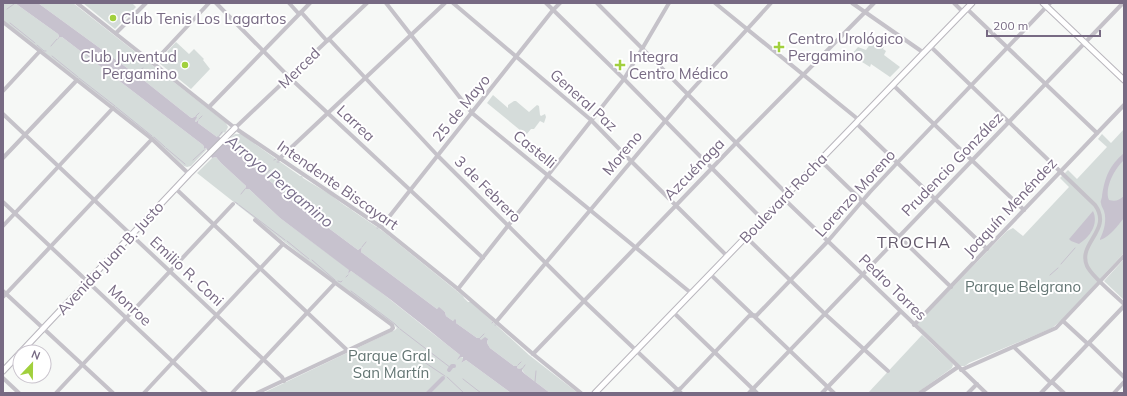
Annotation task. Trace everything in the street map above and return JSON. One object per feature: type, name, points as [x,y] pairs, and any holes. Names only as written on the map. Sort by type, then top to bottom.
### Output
[{"type":"main road","name":"Boulevard Rocha","points":[[594,393],[972,3]]},
{"type":"main road","points":[[1046,4],[1124,79]]},
{"type":"main road","name":"Merced","points":[[199,164],[235,128]]},
{"type":"main road","name":"Avenida Juan B. Justo","points":[[28,344],[199,164]]},
{"type":"main road","name":"Avenida Juan B. Justo","points":[[3,370],[12,360]]},
{"type":"street","name":"Intendente Biscayart","points":[[77,3],[235,128],[381,227],[458,289],[533,354],[581,393]]},
{"type":"street","points":[[116,33],[146,3]]},
{"type":"street","points":[[153,63],[209,3]]},
{"type":"street","name":"Larrea","points":[[216,3],[290,77],[483,258]]},
{"type":"street","name":"3 de Febrero","points":[[289,3],[365,77],[438,156],[545,263],[637,350],[678,392]]},
{"type":"street","points":[[209,107],[310,3]]},
{"type":"street","name":"Merced","points":[[235,128],[367,3]]},
{"type":"street","name":"Castelli","points":[[386,3],[472,113],[691,293]]},
{"type":"street","points":[[279,159],[445,3]]},
{"type":"street","name":"General Paz","points":[[453,3],[592,120],[631,161],[727,256]]},
{"type":"street","points":[[546,3],[624,79],[762,219]]},
{"type":"street","name":"25 de Mayo","points":[[381,227],[560,3]]},
{"type":"street","points":[[597,3],[788,194]]},
{"type":"street","points":[[458,289],[624,79],[669,3]]},
{"type":"street","points":[[715,3],[858,121],[987,249]]},
{"type":"street","name":"Moreno","points":[[496,322],[665,120],[771,3]]},
{"type":"street","points":[[852,3],[924,53]]},
{"type":"street","name":"Azcuénaga","points":[[533,354],[802,74],[874,3]]},
{"type":"street","points":[[954,3],[965,10],[1007,47],[1097,133]]},
{"type":"street","name":"Prudencio González","points":[[749,393],[1123,3]]},
{"type":"street","name":"Lorenzo Moreno","points":[[678,392],[749,316],[757,315],[828,241],[862,201],[1046,4]]},
{"type":"street","points":[[3,22],[152,139],[189,174]]},
{"type":"street","points":[[930,46],[1091,201],[1099,212],[1099,227],[1088,246],[1085,255],[1087,267],[1124,305],[1041,393]]},
{"type":"street","points":[[3,91],[40,51]]},
{"type":"street","points":[[3,158],[77,80]]},
{"type":"street","points":[[893,85],[1024,210]]},
{"type":"street","name":"Joaquín Menéndez","points":[[914,325],[1124,105]]},
{"type":"street","points":[[3,226],[113,108]]},
{"type":"street","name":"Emilio R. Coni","points":[[3,114],[217,315],[282,377],[284,381]]},
{"type":"street","points":[[112,393],[44,328],[4,294],[152,139]]},
{"type":"street","points":[[820,160],[951,287]]},
{"type":"street","points":[[175,188],[348,350]]},
{"type":"street","name":"Pedro Torres","points":[[783,198],[986,393]]},
{"type":"street","name":"Monroe","points":[[3,202],[206,393]]},
{"type":"street","points":[[56,393],[233,204]]},
{"type":"street","points":[[255,220],[334,283],[392,325],[393,328],[257,393]]},
{"type":"street","points":[[746,236],[825,314],[888,371]]},
{"type":"street","points":[[144,393],[284,244]]},
{"type":"street","points":[[920,393],[960,368],[1014,347],[1056,328],[1124,256]]},
{"type":"street","points":[[710,274],[834,393]]},
{"type":"street","points":[[232,393],[308,313],[334,283]]},
{"type":"street","points":[[673,312],[757,393]]},
{"type":"street","points":[[822,393],[900,312]]},
{"type":"street","points":[[1063,321],[1124,377]]},
{"type":"street","points":[[1014,347],[1064,393]]},
{"type":"street","points":[[3,378],[19,393]]},
{"type":"street","points":[[1114,393],[1124,382]]},
{"type":"street","points":[[968,393],[977,384]]},
{"type":"green space","points":[[3,3],[15,3],[58,34],[59,36],[57,39],[62,37],[203,145],[204,149],[207,149],[191,166],[184,166],[151,136],[3,20]]},
{"type":"green space","points":[[38,3],[73,3],[226,123],[228,127],[225,133],[224,132],[217,137],[198,123],[199,119],[196,122],[195,121],[196,116],[192,118],[190,117],[141,78],[138,75],[140,73],[138,71],[134,73]]},
{"type":"green space","name":"Club Tenis Los Lagartos","points":[[83,3],[132,3],[136,7],[115,29]]},
{"type":"green space","points":[[873,40],[884,47],[883,49],[886,51],[884,55],[900,67],[890,77],[871,64],[870,67],[851,55],[858,47],[866,50]]},
{"type":"green space","name":"Club Juventud Pergamino","points":[[176,42],[189,54],[194,49],[204,59],[203,60],[210,69],[191,89],[158,62]]},
{"type":"green space","points":[[493,95],[508,108],[508,105],[514,101],[529,112],[537,105],[539,106],[540,115],[545,114],[546,117],[544,123],[540,121],[534,129],[531,129],[526,135],[487,103]]},
{"type":"green space","name":"Parque Belgrano","points":[[1124,129],[1124,253],[1062,320],[1052,328],[965,366],[960,366],[917,324],[1007,231],[1013,228],[1023,236],[1069,187],[1060,178],[1068,170],[1077,179],[1107,147],[1098,139],[1102,134],[1111,143]]},
{"type":"green space","points":[[235,134],[241,134],[300,176],[331,195],[343,205],[384,232],[463,296],[468,302],[471,302],[529,355],[578,393],[550,393],[522,370],[517,368],[518,365],[514,366],[490,348],[487,343],[488,340],[481,340],[480,338],[477,338],[456,323],[456,320],[453,321],[446,316],[445,312],[439,308],[437,309],[361,252],[362,247],[358,250],[303,209],[265,177],[266,174],[263,175],[230,145],[231,143],[227,143]]},
{"type":"green space","name":"Parque Gral. San Martín","points":[[216,157],[246,186],[245,189],[249,189],[280,218],[350,270],[348,274],[351,271],[373,286],[460,355],[459,358],[464,358],[461,363],[466,360],[511,393],[263,393],[397,328],[197,173],[212,158]]},
{"type":"green space","points":[[1124,259],[1124,300],[1104,281]]},
{"type":"green space","points":[[922,335],[952,363],[952,368],[917,393],[868,393]]},
{"type":"shaded area","points":[[15,3],[38,3],[134,73],[140,70],[141,71],[138,75],[141,78],[190,117],[192,118],[196,116],[196,122],[199,119],[198,123],[217,137],[218,136],[228,144],[231,142],[232,143],[230,146],[263,175],[266,174],[265,177],[303,209],[358,250],[362,247],[361,252],[437,309],[439,307],[445,312],[446,316],[453,321],[455,319],[456,323],[477,338],[480,338],[481,340],[485,337],[488,339],[487,343],[490,348],[514,366],[518,365],[517,368],[522,368],[522,371],[525,374],[550,393],[511,393],[466,360],[461,363],[463,357],[457,360],[460,355],[433,333],[393,301],[351,271],[348,274],[349,270],[280,218],[249,189],[245,189],[246,186],[216,157],[212,158],[206,148],[204,149],[203,145],[62,37],[57,40],[59,36],[58,34]]},
{"type":"shaded area","points":[[1124,153],[1124,160],[1111,178],[1108,195],[1109,200],[1114,201],[1119,200],[1124,196],[1124,218],[1110,234],[1100,240],[1105,222],[1105,214],[1101,201],[1108,172]]},
{"type":"shaded area","points":[[1093,211],[1095,221],[1090,234],[1079,244],[1071,241],[1069,239]]},
{"type":"waterway","points":[[7,9],[14,4]]},
{"type":"waterway","points":[[10,23],[35,43]]},
{"type":"waterway","points":[[51,46],[57,39]]},
{"type":"waterway","points":[[37,45],[46,51]]},
{"type":"waterway","points":[[52,56],[78,77]]},
{"type":"waterway","points":[[79,78],[115,106]]},
{"type":"waterway","points":[[116,107],[152,136]]},
{"type":"waterway","points":[[196,116],[199,113]]},
{"type":"waterway","points":[[199,119],[202,116]]},
{"type":"waterway","points":[[219,136],[222,132]]},
{"type":"waterway","points":[[154,137],[165,147]]},
{"type":"waterway","points":[[166,148],[185,164]]},
{"type":"waterway","points":[[193,160],[204,150]]},
{"type":"waterway","name":"Arroyo Pergamino","points":[[266,174],[270,170]]},
{"type":"waterway","points":[[241,194],[245,189]]},
{"type":"waterway","points":[[239,205],[285,240]]},
{"type":"waterway","points":[[287,241],[309,259]]},
{"type":"waterway","points":[[362,247],[366,242]]},
{"type":"waterway","points":[[1061,264],[1075,248]]},
{"type":"waterway","points":[[312,260],[335,280]]},
{"type":"waterway","points":[[1050,275],[1058,268]]},
{"type":"waterway","points":[[338,281],[342,281]]},
{"type":"waterway","points":[[351,291],[399,328]]},
{"type":"waterway","points":[[400,329],[451,368]]},
{"type":"waterway","points":[[480,338],[484,334]]},
{"type":"waterway","points":[[424,362],[445,376]]},
{"type":"waterway","points":[[518,365],[521,362]]},
{"type":"waterway","points":[[522,369],[525,365]]},
{"type":"waterway","points":[[449,370],[452,366],[454,366]]},
{"type":"waterway","points":[[535,382],[536,371]]},
{"type":"waterway","points":[[447,377],[464,393]]},
{"type":"waterway","points":[[428,393],[443,378]]},
{"type":"waterway","points":[[463,379],[481,393]]},
{"type":"place","name":"Club Tenis Los Lagartos","points":[[113,18]]},
{"type":"place","name":"Centro Urológico Pergamino","points":[[779,47]]},
{"type":"place","name":"Club Juventud Pergamino","points":[[185,65]]},
{"type":"place","name":"Integra Centro Médico","points":[[620,65]]},
{"type":"district","name":"TROCHA","points":[[914,242]]}]
